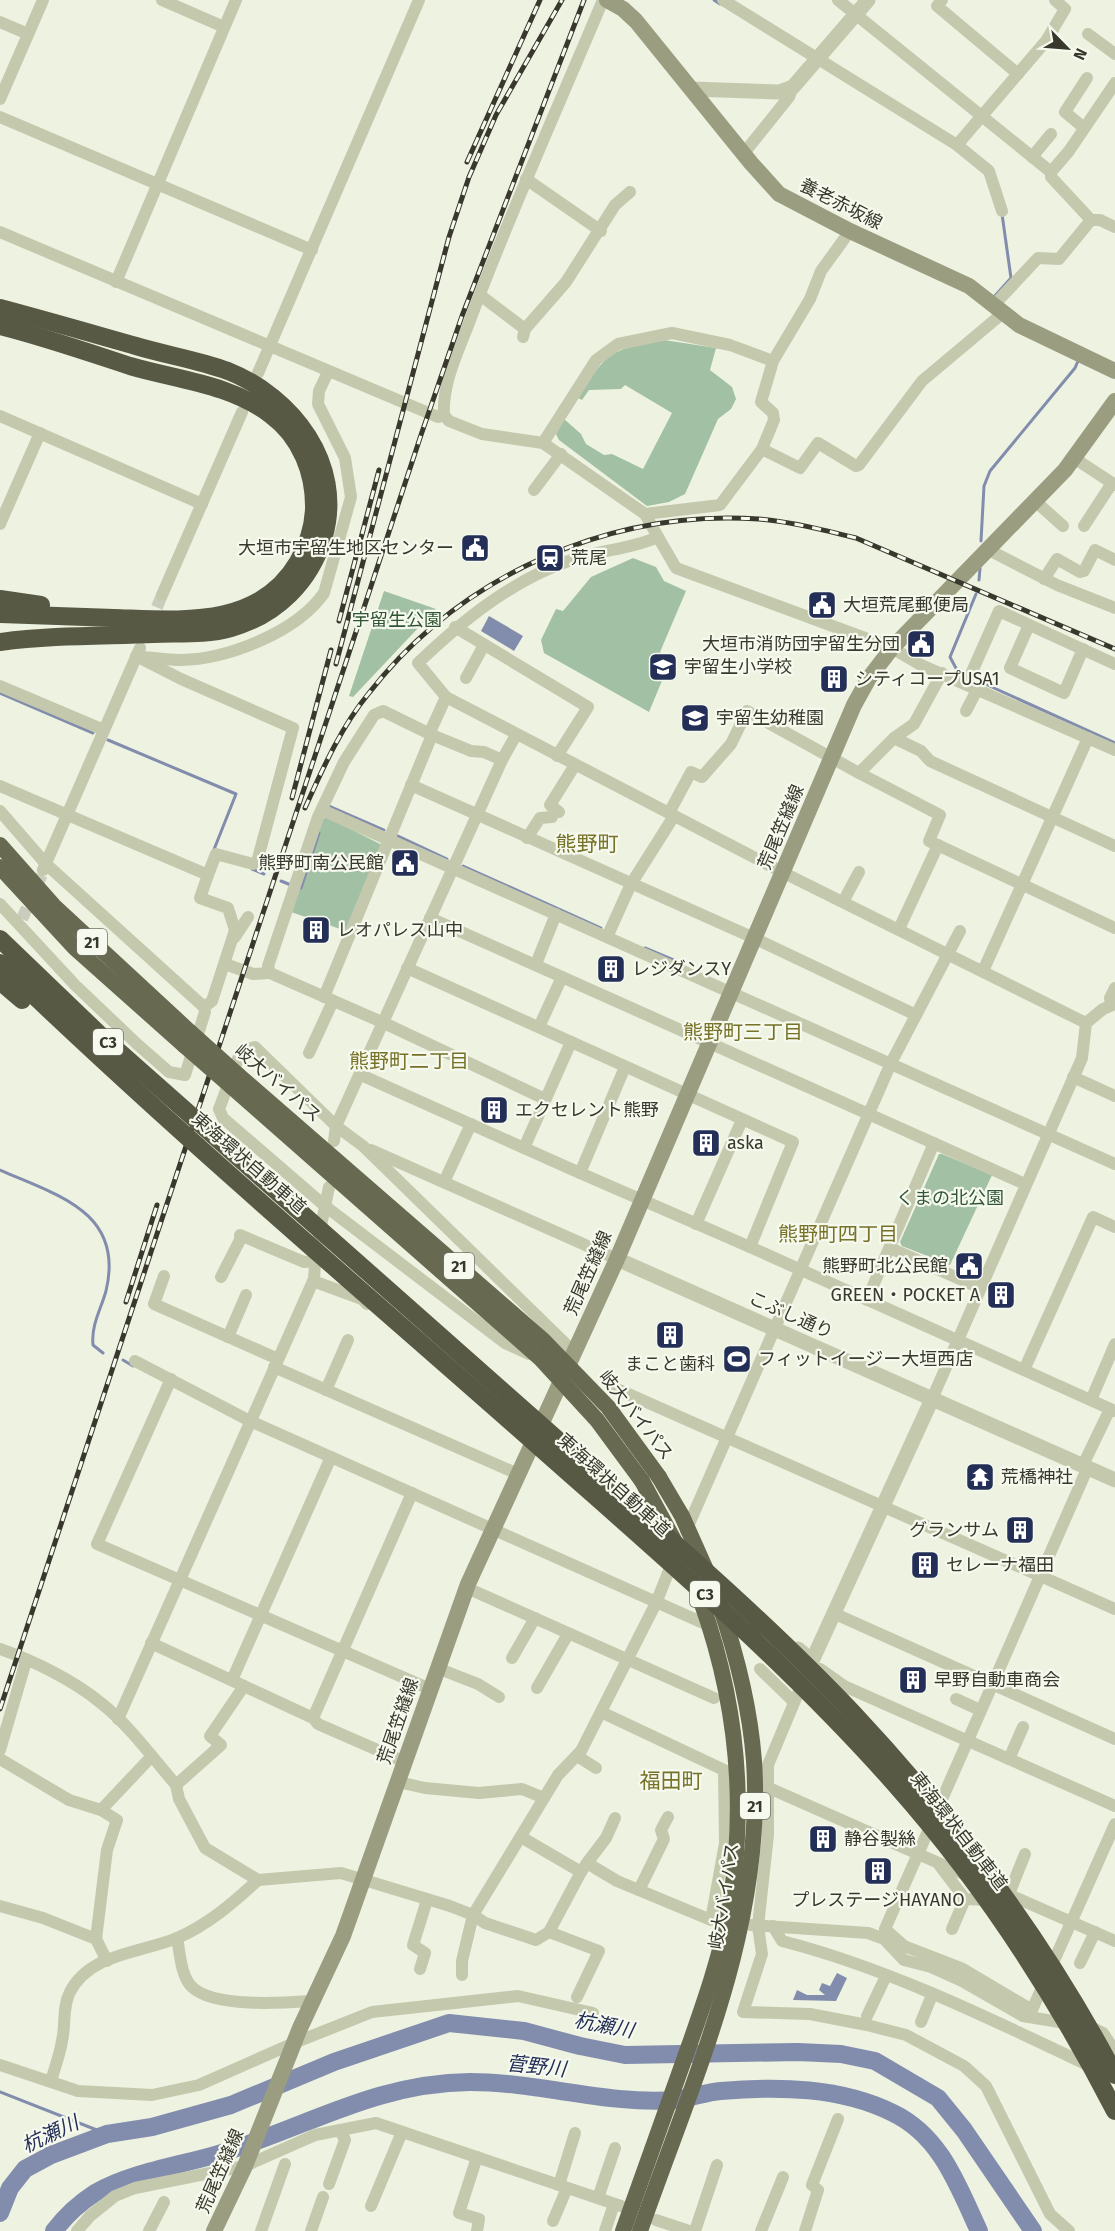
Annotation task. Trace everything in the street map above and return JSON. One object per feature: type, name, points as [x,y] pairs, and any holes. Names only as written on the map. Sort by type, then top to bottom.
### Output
[{"type":"highway","points":[[0,308],[230,372],[282,405],[310,437],[319,454],[328,491],[326,528],[312,567],[300,584],[269,611],[231,628],[192,634],[162,627],[25,621],[0,625]]},
{"type":"highway","points":[[0,326],[240,396],[273,416],[299,445],[312,481],[314,508],[309,536],[293,570],[268,596],[234,613],[162,627]]},
{"type":"highway","points":[[0,599],[25,621]]},
{"type":"highway","points":[[0,614],[25,621]]},
{"type":"highway","points":[[0,642],[25,621]]},
{"type":"highway","name":"岐大バイパス","points":[[0,845],[54,906],[188,1039]]},
{"type":"highway","name":"岐大バイパス","points":[[0,867],[75,948],[188,1039],[562,1380],[625,1455],[642,1481],[684,1561],[728,1629],[749,1716],[755,1806],[752,1858],[744,1910],[642,2213],[640,2231]]},
{"type":"highway","points":[[0,928],[151,1080]]},
{"type":"highway","name":"東海環状自動車道","points":[[0,939],[151,1080],[725,1589],[852,1712],[962,1839],[1007,1900],[1059,1978],[1115,2076]]},
{"type":"highway","name":"東海環状自動車道","points":[[0,963],[208,1155],[658,1552],[843,1727],[941,1839],[999,1916],[1048,1989],[1115,2111]]},
{"type":"highway","points":[[0,981],[208,1155]]},
{"type":"highway","name":"岐大バイパス","points":[[235,1081],[543,1340],[571,1358],[660,1477],[682,1516],[709,1599],[710,1626],[733,1718],[739,1808],[730,1906],[709,2014]]},
{"type":"highway","name":"岐大バイパス","points":[[623,2231],[642,2213]]},
{"type":"main road","name":"養老赤坂線","points":[[605,0],[623,9],[636,21],[779,194],[850,231],[969,286],[1019,325],[1115,371]]},
{"type":"main road","name":"荒尾笠縫線","points":[[214,2231],[247,2161],[294,2043],[342,1936],[467,1588],[617,1259],[640,1200],[859,696],[892,648],[1074,458],[1115,401]]},
{"type":"street","points":[[0,99],[43,0]]},
{"type":"street","points":[[162,0],[224,27]]},
{"type":"street","points":[[116,282],[236,0]]},
{"type":"street","points":[[258,373],[420,0]]},
{"type":"street","points":[[605,0],[526,179],[480,295],[447,384],[444,415],[449,421],[482,434],[543,443],[561,454],[645,514],[676,568],[892,648],[942,674],[971,681],[1115,750]]},
{"type":"street","points":[[723,0],[957,146],[989,171],[1002,211]]},
{"type":"street","points":[[838,0],[1050,172],[1051,177],[1091,220],[1100,220],[1115,227]]},
{"type":"street","points":[[744,153],[789,97],[793,87],[819,60],[868,0]]},
{"type":"street","points":[[957,146],[1046,41],[1065,9],[1055,0]]},
{"type":"street","points":[[936,2],[1018,74]]},
{"type":"street","points":[[0,22],[28,34]]},
{"type":"street","points":[[1088,34],[1115,54]]},
{"type":"street","points":[[1084,128],[1065,112],[1087,78]]},
{"type":"street","points":[[1050,172],[1115,83]]},
{"type":"street","points":[[692,89],[779,92],[793,87]]},
{"type":"street","points":[[0,117],[312,250]]},
{"type":"street","points":[[1032,157],[1052,134]]},
{"type":"street","points":[[526,179],[601,231]]},
{"type":"street","points":[[480,295],[524,333],[566,282],[601,231],[615,205],[630,192]]},
{"type":"street","points":[[762,449],[800,468],[818,443],[856,466],[859,465],[922,381],[999,309],[1038,258],[1059,259],[1091,220]]},
{"type":"street","points":[[645,514],[720,505],[762,449],[776,416],[761,402],[773,361],[810,299],[821,271],[850,231]]},
{"type":"street","points":[[0,232],[328,372],[438,417],[444,415]]},
{"type":"street","points":[[543,443],[574,391],[596,360],[618,344],[672,333],[730,345],[773,361]]},
{"type":"street","points":[[138,652],[182,660],[226,652],[285,628],[315,606],[324,593],[351,497],[345,458],[318,404],[319,391],[328,372]]},
{"type":"street","points":[[162,595],[242,412]]},
{"type":"street","points":[[0,416],[202,504]]},
{"type":"street","points":[[0,524],[40,433]]},
{"type":"street","points":[[534,490],[561,454]]},
{"type":"street","points":[[1074,458],[1114,484],[1084,525]]},
{"type":"street","points":[[1034,500],[1063,526]]},
{"type":"street","points":[[658,537],[573,560],[514,587],[472,613],[418,663],[446,697],[481,713],[516,735],[611,781],[784,873],[1086,1023]]},
{"type":"street","points":[[987,549],[1044,579],[1115,608]]},
{"type":"street","points":[[1044,579],[1057,559],[1080,572],[1084,572],[1095,550],[1115,560]]},
{"type":"street","points":[[966,711],[971,681],[999,611],[1115,664]]},
{"type":"street","points":[[1029,625],[1010,668],[1064,693],[1083,650]]},
{"type":"street","points":[[455,627],[588,707],[557,756]]},
{"type":"street","points":[[466,678],[484,645]]},
{"type":"street","points":[[44,868],[138,652]]},
{"type":"street","points":[[138,652],[181,679],[293,728],[257,862],[253,864],[216,854],[200,898],[228,908],[235,925],[234,938]]},
{"type":"street","points":[[859,773],[894,738],[920,717],[942,674]]},
{"type":"street","points":[[0,686],[104,730]]},
{"type":"street","points":[[309,1053],[389,838],[446,697]]},
{"type":"street","points":[[270,974],[268,966],[322,810],[344,762],[378,711],[471,752],[484,752],[502,760]]},
{"type":"street","points":[[607,937],[631,884],[671,814],[691,772],[702,777],[731,744],[747,711],[940,815],[929,841],[1115,928]]},
{"type":"street","points":[[334,1141],[336,1126],[362,1075],[407,968],[476,816],[516,735]]},
{"type":"street","points":[[894,738],[921,751],[930,761],[1052,815],[1115,846]]},
{"type":"street","points":[[983,971],[1088,738]]},
{"type":"street","points":[[527,838],[540,818],[556,814],[550,805],[575,765]]},
{"type":"street","points":[[411,785],[476,816],[754,938],[916,1015]]},
{"type":"street","points":[[0,786],[208,875]]},
{"type":"street","points":[[322,810],[1115,1164]]},
{"type":"street","points":[[0,811],[44,868],[204,1007],[205,1012],[185,1075],[168,1072],[104,1013],[21,923],[0,904]]},
{"type":"street","points":[[899,929],[938,845]]},
{"type":"street","points":[[843,902],[859,872]]},
{"type":"street","points":[[536,964],[556,914]]},
{"type":"street","points":[[204,1007],[212,1002],[234,938],[248,917]]},
{"type":"street","points":[[430,918],[710,1041],[1025,1184]]},
{"type":"street","points":[[21,923],[0,972],[92,1011],[104,1013]]},
{"type":"street","points":[[462,1975],[462,1961],[473,1915],[558,1775],[577,1756],[656,1603],[891,1063],[960,931]]},
{"type":"street","points":[[225,964],[253,974],[270,974],[384,1023],[544,1099]]},
{"type":"street","points":[[407,968],[793,1142],[750,1247]]},
{"type":"street","points":[[539,1028],[562,976]]},
{"type":"street","points":[[1069,2231],[1050,2214],[986,2086],[964,2066],[906,2036],[867,2025],[810,2014],[743,2012],[762,1953],[754,1925],[768,1835],[768,1765],[812,1660],[884,1507],[1082,1058],[1086,1023],[1113,1005],[1110,998],[1115,988]]},
{"type":"street","points":[[524,1148],[570,1042]]},
{"type":"street","points":[[541,1359],[505,1343],[325,1206],[223,1118],[219,1109],[241,1052],[255,1047],[336,1126],[363,1146],[571,1358]]},
{"type":"street","points":[[580,1173],[625,1067]]},
{"type":"street","points":[[362,1075],[1113,1410],[1085,1466],[885,1929],[904,1946]]},
{"type":"street","points":[[1073,1077],[1115,1096]]},
{"type":"street","points":[[696,1224],[742,1120]]},
{"type":"street","points":[[444,1182],[471,1124]]},
{"type":"street","points":[[867,1300],[934,1143]]},
{"type":"street","points":[[363,1146],[617,1259]]},
{"type":"street","points":[[118,1719],[313,1281],[329,1187]]},
{"type":"street","points":[[1024,1370],[1093,1217],[1115,1227]]},
{"type":"street","points":[[221,1277],[241,1235],[304,1262],[315,1261]]},
{"type":"street","points":[[890,1248],[980,1288]]},
{"type":"street","name":"こぶし通り","points":[[617,1259],[1115,1479]]},
{"type":"street","points":[[164,1276],[154,1304],[228,1337],[326,1390],[518,1474]]},
{"type":"street","points":[[313,1281],[362,1299],[509,1429],[532,1442]]},
{"type":"street","points":[[228,1337],[246,1295]]},
{"type":"street","points":[[326,1390],[348,1340]]},
{"type":"street","points":[[1090,1400],[1115,1344]]},
{"type":"street","points":[[135,1361],[250,1421],[656,1603],[710,1626],[770,1632],[791,1644],[844,1686],[1115,1806]]},
{"type":"street","points":[[171,1379],[97,1544],[430,1689]]},
{"type":"street","points":[[617,1389],[1115,1609]]},
{"type":"street","points":[[176,1785],[221,1745],[210,1736],[238,1683],[260,1616],[331,1457]]},
{"type":"street","points":[[313,1718],[412,1493]]},
{"type":"street","points":[[467,1588],[714,1698]]},
{"type":"street","points":[[833,1613],[1115,1739]]},
{"type":"street","points":[[512,1658],[535,1618]]},
{"type":"street","points":[[537,1688],[568,1634]]},
{"type":"street","points":[[151,1643],[313,1718],[318,1724],[405,1762]]},
{"type":"street","points":[[0,1649],[80,1687],[118,1719],[176,1785],[179,1799],[205,1848],[258,1880]]},
{"type":"street","points":[[0,1750],[26,1661]]},
{"type":"street","points":[[437,1668],[478,1684],[498,1697]]},
{"type":"street","points":[[760,1669],[794,1702]]},
{"type":"street","points":[[956,1699],[980,1710]]},
{"type":"street","points":[[521,1837],[584,1867],[714,1921],[725,1843],[724,1770],[601,1712]]},
{"type":"street","points":[[1009,1759],[1023,1727]]},
{"type":"street","points":[[101,1810],[152,1756]]},
{"type":"street","points":[[577,1756],[596,1768]]},
{"type":"street","points":[[0,1758],[69,1800],[101,1810],[117,1820],[107,1850],[96,1939],[106,1961]]},
{"type":"street","points":[[398,1782],[425,1788],[479,1792],[522,1789],[544,1798]]},
{"type":"street","points":[[769,1788],[916,1855],[1115,1941]]},
{"type":"street","points":[[639,1890],[663,1839],[661,1830],[668,1817]]},
{"type":"street","points":[[51,2080],[63,2040],[69,1994],[88,1970],[106,1961],[177,1938],[212,1918],[258,1880],[341,1873],[473,1915],[485,1923],[536,1940],[549,1932],[584,1867],[606,1838],[615,1818]]},
{"type":"street","points":[[754,1925],[868,1934],[961,1968],[1032,2010],[1115,1824]]},
{"type":"street","points":[[1009,1894],[1025,1854]]},
{"type":"street","points":[[939,1864],[965,1899]]},
{"type":"street","points":[[965,1899],[1024,1901]]},
{"type":"street","points":[[952,1929],[965,1899]]},
{"type":"street","points":[[420,1969],[424,1953],[413,1945],[427,1900]]},
{"type":"street","points":[[0,1906],[43,1918],[96,1939]]},
{"type":"street","points":[[773,1926],[782,1941],[837,1955],[1115,2076]]},
{"type":"street","points":[[549,1932],[599,1951],[577,1997]]},
{"type":"street","points":[[1080,1963],[1095,1932]]},
{"type":"street","points":[[177,1938],[185,1974],[191,1986],[200,1992],[242,2003],[312,2001]]},
{"type":"street","points":[[886,1941],[904,1960],[931,1967],[962,1981],[1023,2016],[1092,2027],[1103,2033],[1115,2051]]},
{"type":"street","points":[[867,2016],[886,1976]]},
{"type":"street","points":[[921,2022],[932,1995]]},
{"type":"street","points":[[0,2065],[51,2080],[78,2091],[152,2095],[200,2085],[294,2043],[372,2012],[518,1996],[593,2013]]},
{"type":"street","points":[[805,2231],[818,2190],[812,2185],[838,2119]]},
{"type":"street","points":[[77,2231],[90,2216],[115,2196],[135,2187],[247,2161],[315,2135],[376,2123],[689,2231]]},
{"type":"street","points":[[329,2184],[345,2140],[340,2130]]},
{"type":"street","points":[[371,2206],[402,2132]]},
{"type":"street","points":[[554,2221],[575,2133]]},
{"type":"street","points":[[598,2198],[615,2148]]},
{"type":"street","points":[[477,2157],[459,2213],[479,2219],[477,2231]]},
{"type":"street","points":[[261,2231],[285,2164]]},
{"type":"street","points":[[695,2231],[717,2165]]},
{"type":"street","points":[[761,2231],[783,2177]]},
{"type":"street","points":[[311,2231],[323,2197]]},
{"type":"street","points":[[149,2231],[164,2202]]},
{"type":"street","points":[[605,2231],[642,2213]]},
{"type":"green space","points":[[664,340],[716,348],[710,370],[732,387],[736,399],[731,409],[718,419],[685,494],[669,502],[647,506],[559,440],[556,434],[564,419],[581,434],[586,444],[604,455],[612,454],[643,469],[672,413],[625,385],[621,389],[589,390],[582,400],[578,398],[596,371],[612,355],[621,350]]},
{"type":"green space","points":[[633,558],[656,567],[664,581],[686,591],[660,652],[671,659],[649,712],[544,653],[541,640],[556,609],[563,611],[591,577]]},
{"type":"green space","name":"宇留生公園","points":[[384,591],[436,609],[353,697],[349,696]]},
{"type":"green space","points":[[327,817],[382,845],[346,931],[291,912],[321,820]]},
{"type":"green space","name":"くまの北公園","points":[[939,1154],[992,1175],[950,1265],[902,1246],[900,1242]]},
{"type":"water","points":[[489,616],[523,636],[514,651],[481,631]]},
{"type":"water","points":[[837,1973],[847,1978],[836,2001],[793,2000],[797,1990],[807,1995],[825,1995],[819,1990],[822,1983],[830,1986]]},
{"type":"waterway","points":[[714,0],[720,4]]},
{"type":"waterway","points":[[993,298],[1011,278],[1002,214]]},
{"type":"waterway","points":[[981,541],[984,486],[990,471],[1075,368],[1078,361]]},
{"type":"waterway","points":[[979,580],[980,568]]},
{"type":"waterway","points":[[966,675],[958,672],[950,657],[976,594]]},
{"type":"waterway","points":[[972,678],[1115,743]]},
{"type":"waterway","points":[[0,693],[93,733]]},
{"type":"waterway","points":[[108,740],[236,794],[213,852]]},
{"type":"waterway","points":[[329,806],[384,830]]},
{"type":"waterway","points":[[301,888],[319,833]]},
{"type":"waterway","points":[[398,836],[447,859]]},
{"type":"waterway","points":[[463,866],[601,928]]},
{"type":"waterway","points":[[252,869],[264,874]]},
{"type":"waterway","points":[[281,881],[291,885]]},
{"type":"waterway","points":[[645,948],[676,961]]},
{"type":"waterway","points":[[0,1170],[64,1198],[82,1210],[96,1225],[105,1242],[109,1264],[106,1291],[95,1324],[93,1338],[93,1345],[103,1353]]},
{"type":"waterway","points":[[123,1360],[133,1366]]},
{"type":"waterway","name":"杭瀬川","points":[[0,2213],[10,2188],[25,2169],[51,2155],[107,2134],[152,2127],[231,2105],[334,2062],[449,2023],[524,2031],[625,2055],[798,2052],[841,2054],[875,2061],[938,2098],[964,2130],[1033,2231]]},
{"type":"waterway","name":"菅野川","points":[[54,2231],[89,2197],[124,2180],[218,2154],[371,2098],[435,2084],[470,2082],[649,2101],[675,2100],[721,2091],[809,2090],[873,2104],[910,2123],[936,2149],[955,2180],[979,2231]]},
{"type":"waterway","name":"杭瀬川","points":[[0,2092],[107,2134]]},
{"type":"tunnel","points":[[150,624],[162,595]]},
{"type":"tunnel","points":[[22,919],[43,872]]},
{"type":"railway","points":[[467,162],[540,0]]},
{"type":"railway","points":[[336,664],[449,237],[469,177],[496,115],[562,0]]},
{"type":"railway","points":[[0,1709],[421,435],[462,316],[584,0]]},
{"type":"railway","points":[[339,621],[379,470]]},
{"type":"railway","points":[[305,808],[333,748],[359,706],[406,651],[448,615],[494,583],[543,558],[594,539],[648,525],[703,519],[759,519],[796,524],[856,538],[1115,649]]},
{"type":"railway","points":[[292,798],[331,650]]},
{"type":"railway","points":[[126,1302],[157,1205]]},
{"type":"place","name":"大垣市宇留生地区センター","points":[[475,548]]},
{"type":"place","name":"荒尾","points":[[550,558]]},
{"type":"place","name":"大垣荒尾郵便局","points":[[822,605]]},
{"type":"place","name":"大垣市消防団宇留生分団","points":[[921,644]]},
{"type":"place","name":"宇留生小学校","points":[[663,667]]},
{"type":"place","name":"シティコープUSA1","points":[[834,679]]},
{"type":"place","name":"宇留生幼稚園","points":[[695,718]]},
{"type":"place","name":"熊野町南公民館","points":[[405,863]]},
{"type":"place","name":"レオパレス山中","points":[[316,930]]},
{"type":"place","name":"レジダンスY","points":[[611,969]]},
{"type":"place","name":"エクセレント熊野","points":[[494,1110]]},
{"type":"place","name":"aska","points":[[706,1143]]},
{"type":"place","name":"熊野町北公民館","points":[[969,1266]]},
{"type":"place","name":"GREEN・POCKET A","points":[[1001,1295]]},
{"type":"place","name":"まこと歯科","points":[[670,1335]]},
{"type":"place","name":"フィットイージー大垣西店","points":[[737,1359]]},
{"type":"place","name":"荒橋神社","points":[[980,1477]]},
{"type":"place","name":"グランサム","points":[[1020,1530]]},
{"type":"place","name":"セレーナ福田","points":[[925,1565]]},
{"type":"place","name":"早野自動車商会","points":[[913,1680]]},
{"type":"place","name":"静谷製絲","points":[[823,1839]]},
{"type":"place","name":"プレステージHAYANO","points":[[878,1871]]},
{"type":"district","name":"熊野町","points":[[587,844]]},
{"type":"district","name":"熊野町三丁目","points":[[743,1032]]},
{"type":"district","name":"熊野町二丁目","points":[[409,1061]]},
{"type":"district","name":"熊野町四丁目","points":[[838,1234]]},
{"type":"district","name":"福田町","points":[[671,1781]]}]
